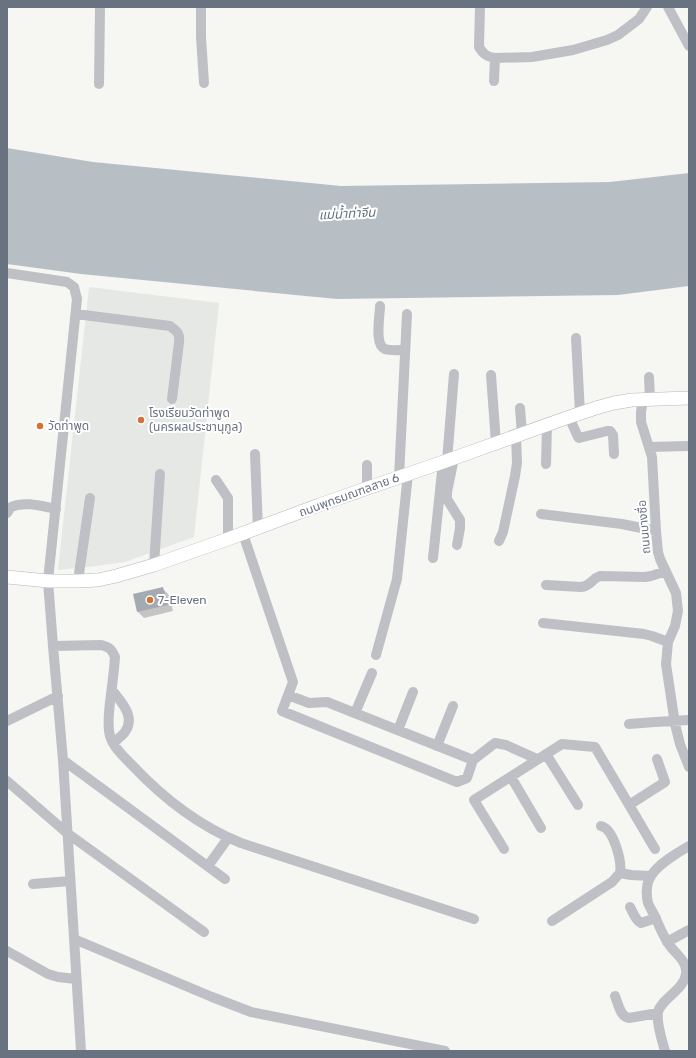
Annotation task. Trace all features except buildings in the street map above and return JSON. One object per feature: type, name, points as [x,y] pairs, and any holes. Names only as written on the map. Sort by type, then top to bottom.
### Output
[{"type":"main road","name":"ถนนพุทธมณฑลสาย 6","points":[[7,578],[48,581],[98,580],[154,565],[575,415],[614,403],[646,399],[689,398]]},
{"type":"street","points":[[99,84],[100,7]]},
{"type":"street","points":[[201,7],[204,83]]},
{"type":"street","points":[[480,7],[479,47],[486,55],[495,58],[539,56],[574,50],[608,40],[618,35],[639,19],[647,7]]},
{"type":"street","points":[[668,7],[689,46]]},
{"type":"street","points":[[494,81],[495,58]]},
{"type":"street","points":[[7,273],[67,282],[74,287],[77,299],[48,581],[63,760],[81,1051]]},
{"type":"street","points":[[380,306],[378,338],[381,346],[387,350],[405,350]]},
{"type":"street","points":[[76,314],[170,326],[177,331],[180,337],[172,399]]},
{"type":"street","points":[[376,655],[397,578],[404,475],[405,350],[407,314]]},
{"type":"street","points":[[576,338],[575,415],[578,437],[610,431],[613,436],[614,454]]},
{"type":"street","points":[[454,374],[447,499],[460,520],[457,545]]},
{"type":"street","points":[[491,375],[496,443]]},
{"type":"street","name":"ถนนบางซื่อ","points":[[649,377],[646,399],[641,412],[641,422],[652,457],[658,552],[676,593],[678,611],[675,626],[668,642],[666,664],[672,721],[689,767]]},
{"type":"street","points":[[499,541],[503,532],[515,476],[520,408]]},
{"type":"street","points":[[546,464],[547,425]]},
{"type":"street","points":[[649,447],[689,446]]},
{"type":"street","points":[[255,454],[258,529]]},
{"type":"street","points":[[433,558],[448,460]]},
{"type":"street","points":[[367,465],[367,488]]},
{"type":"street","points":[[154,565],[160,474]]},
{"type":"street","points":[[216,480],[228,498],[228,539]]},
{"type":"street","points":[[78,581],[90,498]]},
{"type":"street","points":[[7,513],[11,507],[19,503],[56,509]]},
{"type":"street","points":[[541,514],[622,524],[656,531]]},
{"type":"street","points":[[243,534],[293,682],[282,710],[457,782],[467,778],[473,760],[495,743],[506,744],[537,759]]},
{"type":"street","points":[[546,585],[586,587],[600,576],[645,577],[666,571]]},
{"type":"street","points":[[543,623],[644,634],[668,642]]},
{"type":"street","points":[[53,646],[101,645],[109,647],[112,650],[115,656],[109,719],[110,737],[124,758],[141,775],[168,800],[201,823],[228,838],[278,856],[474,918]]},
{"type":"street","points":[[356,713],[372,673]]},
{"type":"street","points":[[112,690],[125,706],[129,714],[129,725],[124,733],[114,743]]},
{"type":"street","points":[[398,730],[413,692]]},
{"type":"street","points":[[288,694],[309,703],[326,702],[473,760]]},
{"type":"street","points":[[7,721],[58,696]]},
{"type":"street","points":[[437,746],[452,706]]},
{"type":"street","points":[[630,724],[689,720]]},
{"type":"street","points":[[504,849],[474,800],[562,744],[595,747],[656,849]]},
{"type":"street","points":[[546,754],[578,805]]},
{"type":"street","points":[[630,805],[665,782],[657,759]]},
{"type":"street","points":[[63,760],[225,878]]},
{"type":"street","points":[[510,777],[541,828]]},
{"type":"street","points":[[7,781],[67,833],[204,932]]},
{"type":"street","points":[[601,826],[606,827],[609,831],[616,846],[621,869],[625,874]]},
{"type":"street","points":[[208,866],[228,838]]},
{"type":"street","points":[[665,1051],[656,1014],[681,986],[688,974],[686,966],[649,921],[646,889],[648,876],[675,854],[689,846]]},
{"type":"street","points":[[552,921],[625,874],[648,876]]},
{"type":"street","points":[[33,884],[70,881]]},
{"type":"street","points":[[630,907],[637,921],[649,921]]},
{"type":"street","points":[[667,942],[689,930]]},
{"type":"street","points":[[74,939],[212,997],[252,1012],[445,1051]]},
{"type":"street","points":[[7,951],[48,974],[76,979]]},
{"type":"street","points":[[615,996],[625,1018],[656,1014]]},
{"type":"shaded area","name":"โรงเรียนวัดท่าพูด (นครผลประชานุกูล)","points":[[89,287],[219,303],[194,537],[125,562],[58,570]]},
{"type":"water","name":"แม่น้ำท่าจีน","points":[[7,148],[93,162],[341,186],[610,182],[689,173],[689,286],[618,295],[337,299],[81,274],[7,264]]},
{"type":"place","name":"โรงเรียนวัดท่าพูด (นครผลประชานุกูล)","points":[[141,420]]},
{"type":"place","name":"วัดท่าพูด","points":[[40,426]]},
{"type":"place","name":"7-Eleven","points":[[150,600]]}]
